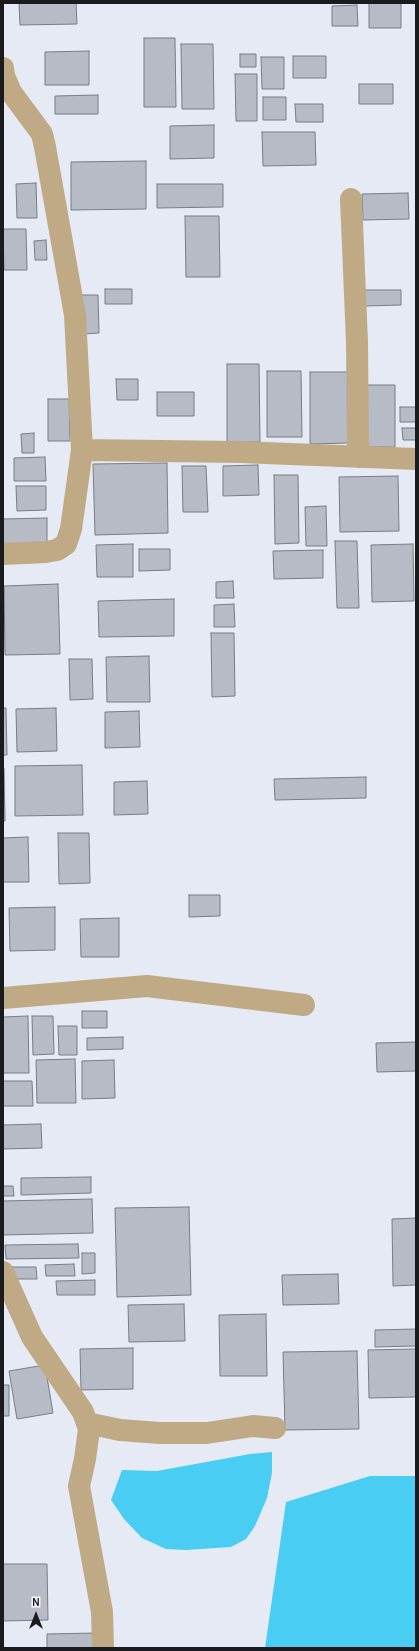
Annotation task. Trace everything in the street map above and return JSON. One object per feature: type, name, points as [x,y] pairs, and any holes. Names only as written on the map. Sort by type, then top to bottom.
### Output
[{"type":"street","points":[[3,68],[4,76],[11,92],[42,134],[45,147],[75,315],[82,450],[71,529],[66,544],[57,550],[46,552],[3,554]]},
{"type":"street","points":[[351,199],[357,342],[358,457]]},
{"type":"street","points":[[82,450],[240,452],[416,459]]},
{"type":"street","points":[[3,998],[147,986],[304,1005]]},
{"type":"street","points":[[3,1272],[32,1337],[83,1412],[89,1429],[85,1459],[79,1486],[102,1612],[103,1648]]},
{"type":"street","points":[[87,1423],[120,1430],[160,1433],[207,1433],[253,1426],[275,1428]]},
{"type":"water","points":[[272,1452],[272,1473],[267,1498],[255,1526],[246,1539],[231,1547],[186,1550],[166,1549],[142,1538],[124,1519],[111,1500],[122,1470],[157,1471],[250,1454]]},
{"type":"water","points":[[370,1476],[416,1476],[416,1648],[265,1648],[286,1502]]},
{"type":"building","points":[[19,3],[76,3],[77,24],[20,25]]},
{"type":"building","points":[[369,3],[401,3],[401,28],[369,28]]},
{"type":"building","points":[[357,5],[358,26],[332,26],[332,6]]},
{"type":"building","points":[[144,38],[175,38],[176,107],[144,107]]},
{"type":"building","points":[[181,44],[213,44],[214,109],[182,109]]},
{"type":"building","points":[[89,51],[89,85],[45,85],[45,52]]},
{"type":"building","points":[[240,54],[256,54],[256,67],[240,67]]},
{"type":"building","points":[[293,56],[326,56],[326,78],[293,78]]},
{"type":"building","points":[[261,57],[284,57],[284,89],[262,89]]},
{"type":"building","points":[[235,74],[257,74],[257,121],[236,121]]},
{"type":"building","points":[[359,84],[393,84],[393,104],[359,104]]},
{"type":"building","points":[[98,95],[98,114],[55,114],[55,96]]},
{"type":"building","points":[[263,97],[286,97],[286,120],[263,120]]},
{"type":"building","points":[[295,104],[323,104],[323,122],[296,122]]},
{"type":"building","points":[[214,125],[214,158],[170,159],[170,126]]},
{"type":"building","points":[[262,132],[315,132],[316,165],[263,166]]},
{"type":"building","points":[[146,161],[146,209],[71,210],[71,162]]},
{"type":"building","points":[[36,183],[37,218],[17,218],[16,184]]},
{"type":"building","points":[[157,184],[223,184],[223,207],[157,208]]},
{"type":"building","points":[[408,193],[409,219],[363,220],[362,194]]},
{"type":"building","points":[[185,216],[219,216],[220,277],[186,277]]},
{"type":"building","points":[[3,229],[26,229],[27,270],[4,270]]},
{"type":"building","points":[[46,240],[47,260],[35,260],[34,241]]},
{"type":"building","points":[[105,289],[132,289],[132,304],[105,304]]},
{"type":"building","points":[[365,290],[401,290],[401,305],[365,306]]},
{"type":"building","points":[[82,295],[98,295],[99,333],[83,334]]},
{"type":"building","points":[[227,364],[259,364],[260,442],[227,442]]},
{"type":"building","points":[[267,371],[301,371],[302,437],[267,437]]},
{"type":"building","points":[[310,372],[348,372],[349,443],[310,444]]},
{"type":"building","points":[[116,379],[138,379],[138,400],[117,400]]},
{"type":"building","points":[[365,385],[395,385],[395,447],[365,447]]},
{"type":"building","points":[[157,392],[194,392],[194,416],[157,416]]},
{"type":"building","points":[[48,399],[69,399],[70,441],[48,441]]},
{"type":"building","points":[[400,407],[416,407],[416,422],[400,422]]},
{"type":"building","points":[[402,428],[416,428],[416,440],[403,440]]},
{"type":"building","points":[[34,433],[34,453],[22,453],[21,434]]},
{"type":"building","points":[[45,457],[46,481],[14,481],[14,458]]},
{"type":"building","points":[[167,463],[168,533],[95,535],[93,464]]},
{"type":"building","points":[[258,465],[259,495],[223,496],[223,466]]},
{"type":"building","points":[[182,466],[206,466],[208,512],[183,512]]},
{"type":"building","points":[[274,475],[298,475],[299,543],[275,544]]},
{"type":"building","points":[[398,476],[399,531],[340,532],[339,477]]},
{"type":"building","points":[[16,486],[46,486],[46,510],[17,511]]},
{"type":"building","points":[[326,506],[327,546],[306,546],[305,507]]},
{"type":"building","points":[[47,518],[47,546],[3,547],[3,519]]},
{"type":"building","points":[[335,541],[357,541],[359,608],[337,608]]},
{"type":"building","points":[[133,544],[133,577],[97,577],[96,545]]},
{"type":"building","points":[[413,544],[414,601],[372,602],[371,545]]},
{"type":"building","points":[[139,549],[170,549],[170,570],[139,571]]},
{"type":"building","points":[[323,550],[323,578],[274,579],[273,551]]},
{"type":"building","points":[[233,581],[234,598],[216,598],[216,582]]},
{"type":"building","points":[[58,584],[60,654],[5,655],[4,586]]},
{"type":"building","points":[[174,599],[174,636],[99,637],[98,601]]},
{"type":"building","points":[[234,604],[235,627],[214,627],[214,605]]},
{"type":"building","points":[[211,633],[234,633],[235,696],[212,697]]},
{"type":"building","points":[[149,656],[150,702],[107,702],[106,657]]},
{"type":"building","points":[[69,659],[92,659],[93,699],[70,700]]},
{"type":"building","points":[[3,708],[6,708],[7,755],[3,755]]},
{"type":"building","points":[[56,708],[57,751],[17,752],[16,709]]},
{"type":"building","points":[[139,711],[140,747],[105,748],[105,712]]},
{"type":"building","points":[[82,765],[83,815],[15,816],[15,766]]},
{"type":"building","points":[[4,768],[5,821],[3,821]]},
{"type":"building","points":[[366,777],[366,798],[275,800],[274,779]]},
{"type":"building","points":[[147,781],[148,814],[114,815],[114,782]]},
{"type":"building","points":[[58,833],[89,833],[90,883],[59,884]]},
{"type":"building","points":[[28,837],[29,882],[3,882],[3,838]]},
{"type":"building","points":[[189,895],[220,895],[220,916],[189,917]]},
{"type":"building","points":[[55,907],[55,950],[10,951],[9,908]]},
{"type":"building","points":[[119,918],[119,957],[81,957],[80,919]]},
{"type":"building","points":[[82,1011],[107,1011],[107,1028],[82,1028]]},
{"type":"building","points":[[28,1016],[29,1073],[3,1073],[3,1017]]},
{"type":"building","points":[[32,1016],[53,1016],[54,1054],[33,1055]]},
{"type":"building","points":[[58,1026],[77,1026],[77,1055],[59,1055]]},
{"type":"building","points":[[123,1037],[123,1049],[87,1050],[87,1038]]},
{"type":"building","points":[[416,1042],[416,1071],[377,1072],[376,1043]]},
{"type":"building","points":[[75,1059],[76,1103],[37,1103],[36,1060]]},
{"type":"building","points":[[114,1060],[115,1098],[82,1099],[82,1061]]},
{"type":"building","points":[[3,1081],[32,1081],[33,1106],[3,1106]]},
{"type":"building","points":[[41,1124],[42,1148],[3,1149],[3,1125]]},
{"type":"building","points":[[91,1177],[91,1193],[21,1195],[21,1178]]},
{"type":"building","points":[[3,1186],[13,1186],[14,1196],[3,1196]]},
{"type":"building","points":[[92,1199],[93,1233],[3,1235],[3,1201]]},
{"type":"building","points":[[189,1207],[191,1295],[117,1297],[115,1208]]},
{"type":"building","points":[[416,1218],[416,1285],[393,1286],[392,1219]]},
{"type":"building","points":[[78,1244],[79,1258],[6,1259],[5,1245]]},
{"type":"building","points":[[82,1253],[95,1253],[95,1273],[82,1274]]},
{"type":"building","points":[[74,1264],[75,1276],[46,1276],[45,1265]]},
{"type":"building","points":[[12,1267],[36,1267],[37,1279],[12,1279]]},
{"type":"building","points":[[338,1274],[339,1304],[283,1305],[282,1275]]},
{"type":"building","points":[[95,1280],[95,1295],[57,1295],[56,1281]]},
{"type":"building","points":[[184,1304],[185,1341],[129,1342],[128,1305]]},
{"type":"building","points":[[266,1314],[267,1376],[220,1376],[219,1315]]},
{"type":"building","points":[[416,1329],[416,1346],[375,1347],[375,1330]]},
{"type":"building","points":[[133,1348],[133,1389],[81,1390],[80,1349]]},
{"type":"building","points":[[416,1349],[416,1397],[369,1398],[368,1350]]},
{"type":"building","points":[[357,1351],[359,1429],[285,1430],[283,1352]]},
{"type":"building","points":[[45,1365],[53,1413],[17,1419],[9,1371]]},
{"type":"building","points":[[3,1385],[9,1385],[9,1416],[3,1416]]},
{"type":"building","points":[[3,1564],[47,1564],[48,1620],[3,1621]]},
{"type":"building","points":[[95,1633],[96,1648],[47,1648],[47,1634]]}]
